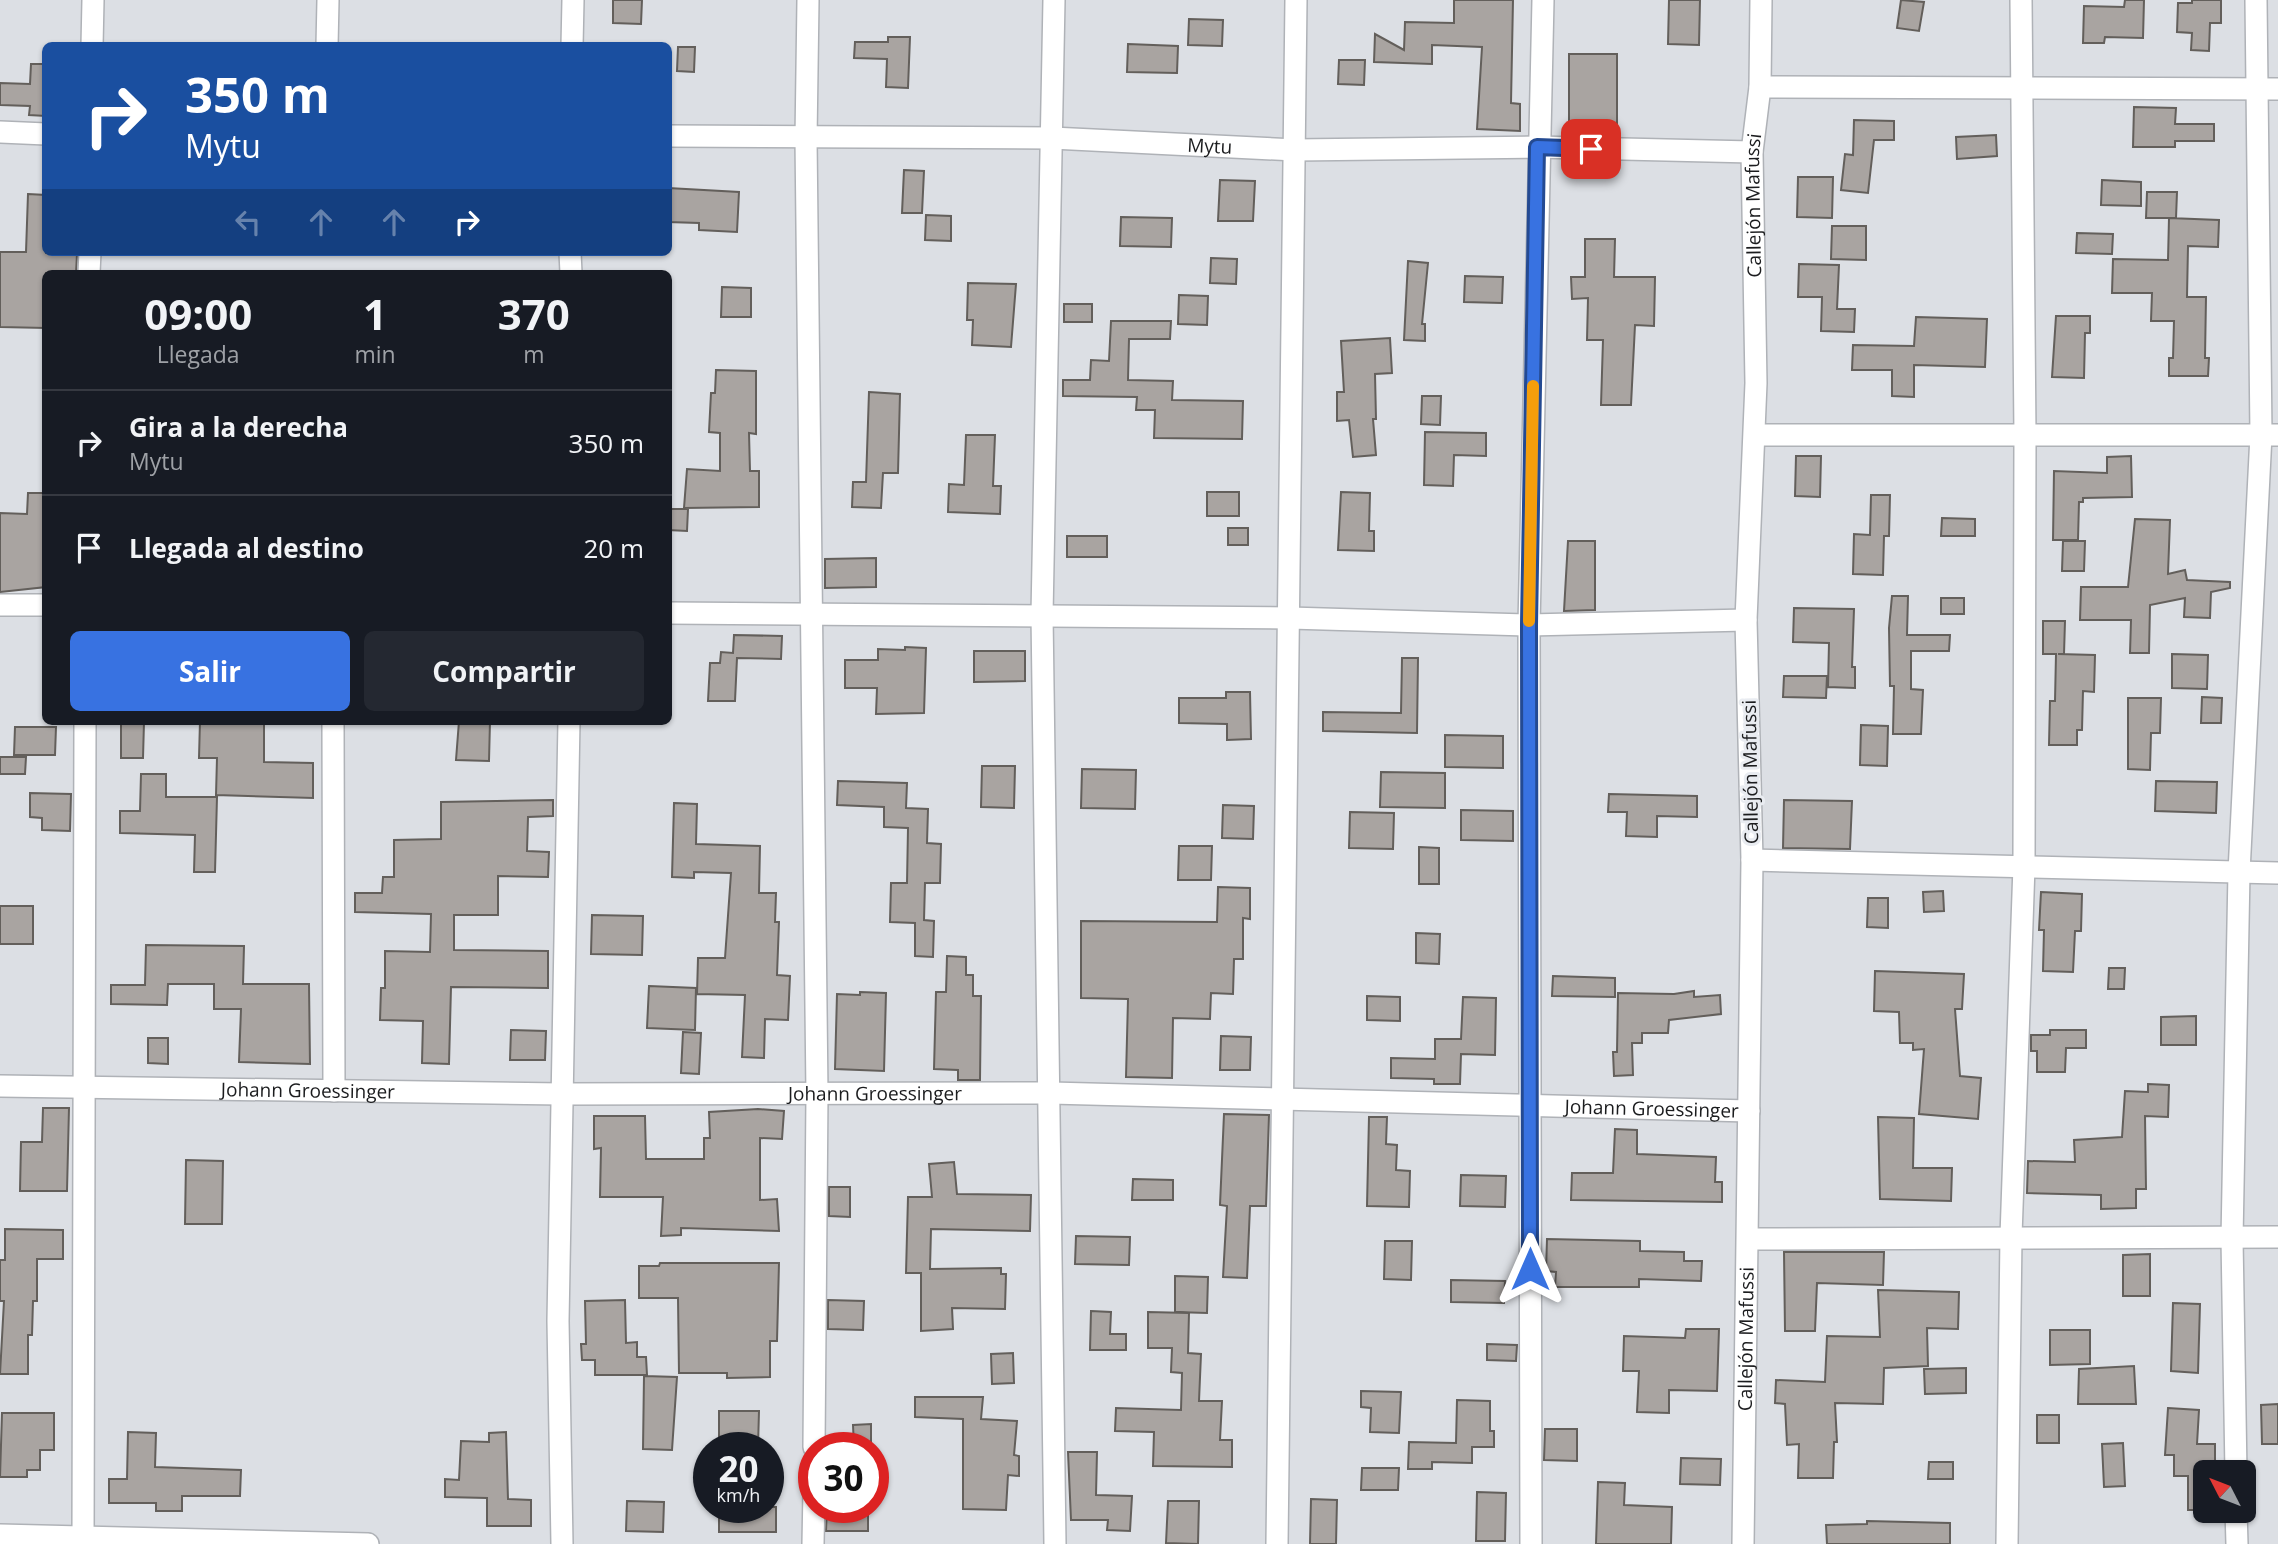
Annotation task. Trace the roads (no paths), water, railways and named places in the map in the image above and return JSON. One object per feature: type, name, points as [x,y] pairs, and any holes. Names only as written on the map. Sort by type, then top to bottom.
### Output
[{"type":"street","points":[[92,42],[93,0]]},
{"type":"street","points":[[327,42],[328,0]]},
{"type":"street","points":[[572,42],[573,0]]},
{"type":"street","points":[[808,0],[806,139],[817,1094],[814,1432]]},
{"type":"street","points":[[1054,0],[1042,615],[1051,1093],[1055,1544]]},
{"type":"street","points":[[1277,1544],[1296,0]]},
{"type":"street","points":[[1531,1544],[1529,625],[1542,0]]},
{"type":"street","name":"Callejón Mafussi","points":[[1743,1544],[1752,860],[1746,620],[1755,435],[1752,152],[1760,87],[1761,0]]},
{"type":"street","points":[[2007,1544],[2011,1236],[2024,866],[2025,436],[2021,0]]},
{"type":"street","points":[[2236,1460],[2232,1239],[2239,872],[2269,435],[2268,89],[2256,0]]},
{"type":"street","points":[[1760,87],[2268,89]]},
{"type":"street","points":[[0,132],[42,134]]},
{"type":"street","name":"Mytu","points":[[672,136],[806,139],[1052,138],[1295,150],[1537,147],[1752,152]]},
{"type":"street","points":[[1755,435],[2269,435]]},
{"type":"street","points":[[0,605],[42,606]]},
{"type":"street","points":[[672,613],[1290,618],[1529,625],[1746,620]]},
{"type":"street","points":[[83,1540],[86,1088],[82,928],[85,725]]},
{"type":"street","points":[[333,725],[334,1091]]},
{"type":"street","points":[[562,1544],[558,1321],[569,725]]},
{"type":"street","points":[[1752,860],[2278,873]]},
{"type":"street","name":"Johann Groessinger","points":[[0,1086],[562,1094],[1051,1093],[1749,1111]]},
{"type":"street","points":[[1748,1239],[2278,1237]]},
{"type":"street","points":[[813,1523],[813,1544]]},
{"type":"street","points":[[2236,1523],[2237,1544]]},
{"type":"street","points":[[0,1535],[83,1540],[368,1544]]}]
